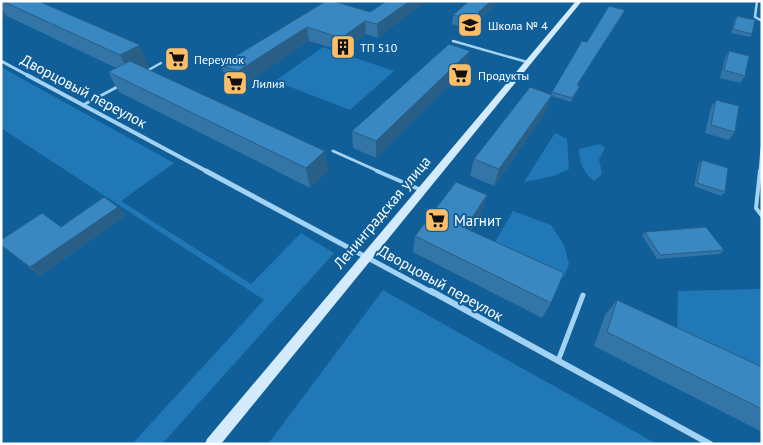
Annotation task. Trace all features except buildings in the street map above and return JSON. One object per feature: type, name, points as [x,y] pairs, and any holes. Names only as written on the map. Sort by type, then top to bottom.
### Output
[{"type":"main road","name":"Ленинградская улица","points":[[212,444],[579,1]]},
{"type":"street","name":"Дворцовый переулок","points":[[1,61],[710,444]]},
{"type":"lane","points":[[757,1],[755,17],[762,21]]},
{"type":"lane","points":[[454,41],[527,62]]},
{"type":"lane","points":[[144,72],[161,64]]},
{"type":"lane","points":[[83,105],[127,82]]},
{"type":"lane","points":[[762,148],[756,208],[762,216]]},
{"type":"lane","points":[[333,151],[421,190]]},
{"type":"lane","points":[[558,361],[583,295]]},
{"type":"shaded area","points":[[323,47],[394,71],[350,110],[275,81]]},
{"type":"shaded area","points":[[1,67],[174,163],[121,201],[251,284],[301,233],[334,253],[162,444],[132,444],[264,300],[1,128]]},
{"type":"shaded area","points":[[555,133],[567,139],[569,169],[554,176],[524,182]]},
{"type":"shaded area","points":[[600,144],[605,148],[599,159],[602,174],[594,181],[583,167],[579,149]]},
{"type":"shaded area","points":[[513,211],[551,225],[564,245],[569,264],[564,277],[494,244]]},
{"type":"shaded area","points":[[762,289],[762,369],[677,330],[678,291]]},
{"type":"shaded area","points":[[383,290],[657,444],[268,444]]},
{"type":"place","name":"Школа № 4","points":[[470,25]]},
{"type":"place","name":"ТП 510","points":[[343,47]]},
{"type":"place","name":"Переулок","points":[[177,59]]},
{"type":"place","name":"Продукты","points":[[460,75]]},
{"type":"place","name":"Лилия","points":[[235,83]]},
{"type":"place","name":"Магнит","points":[[437,220]]}]
